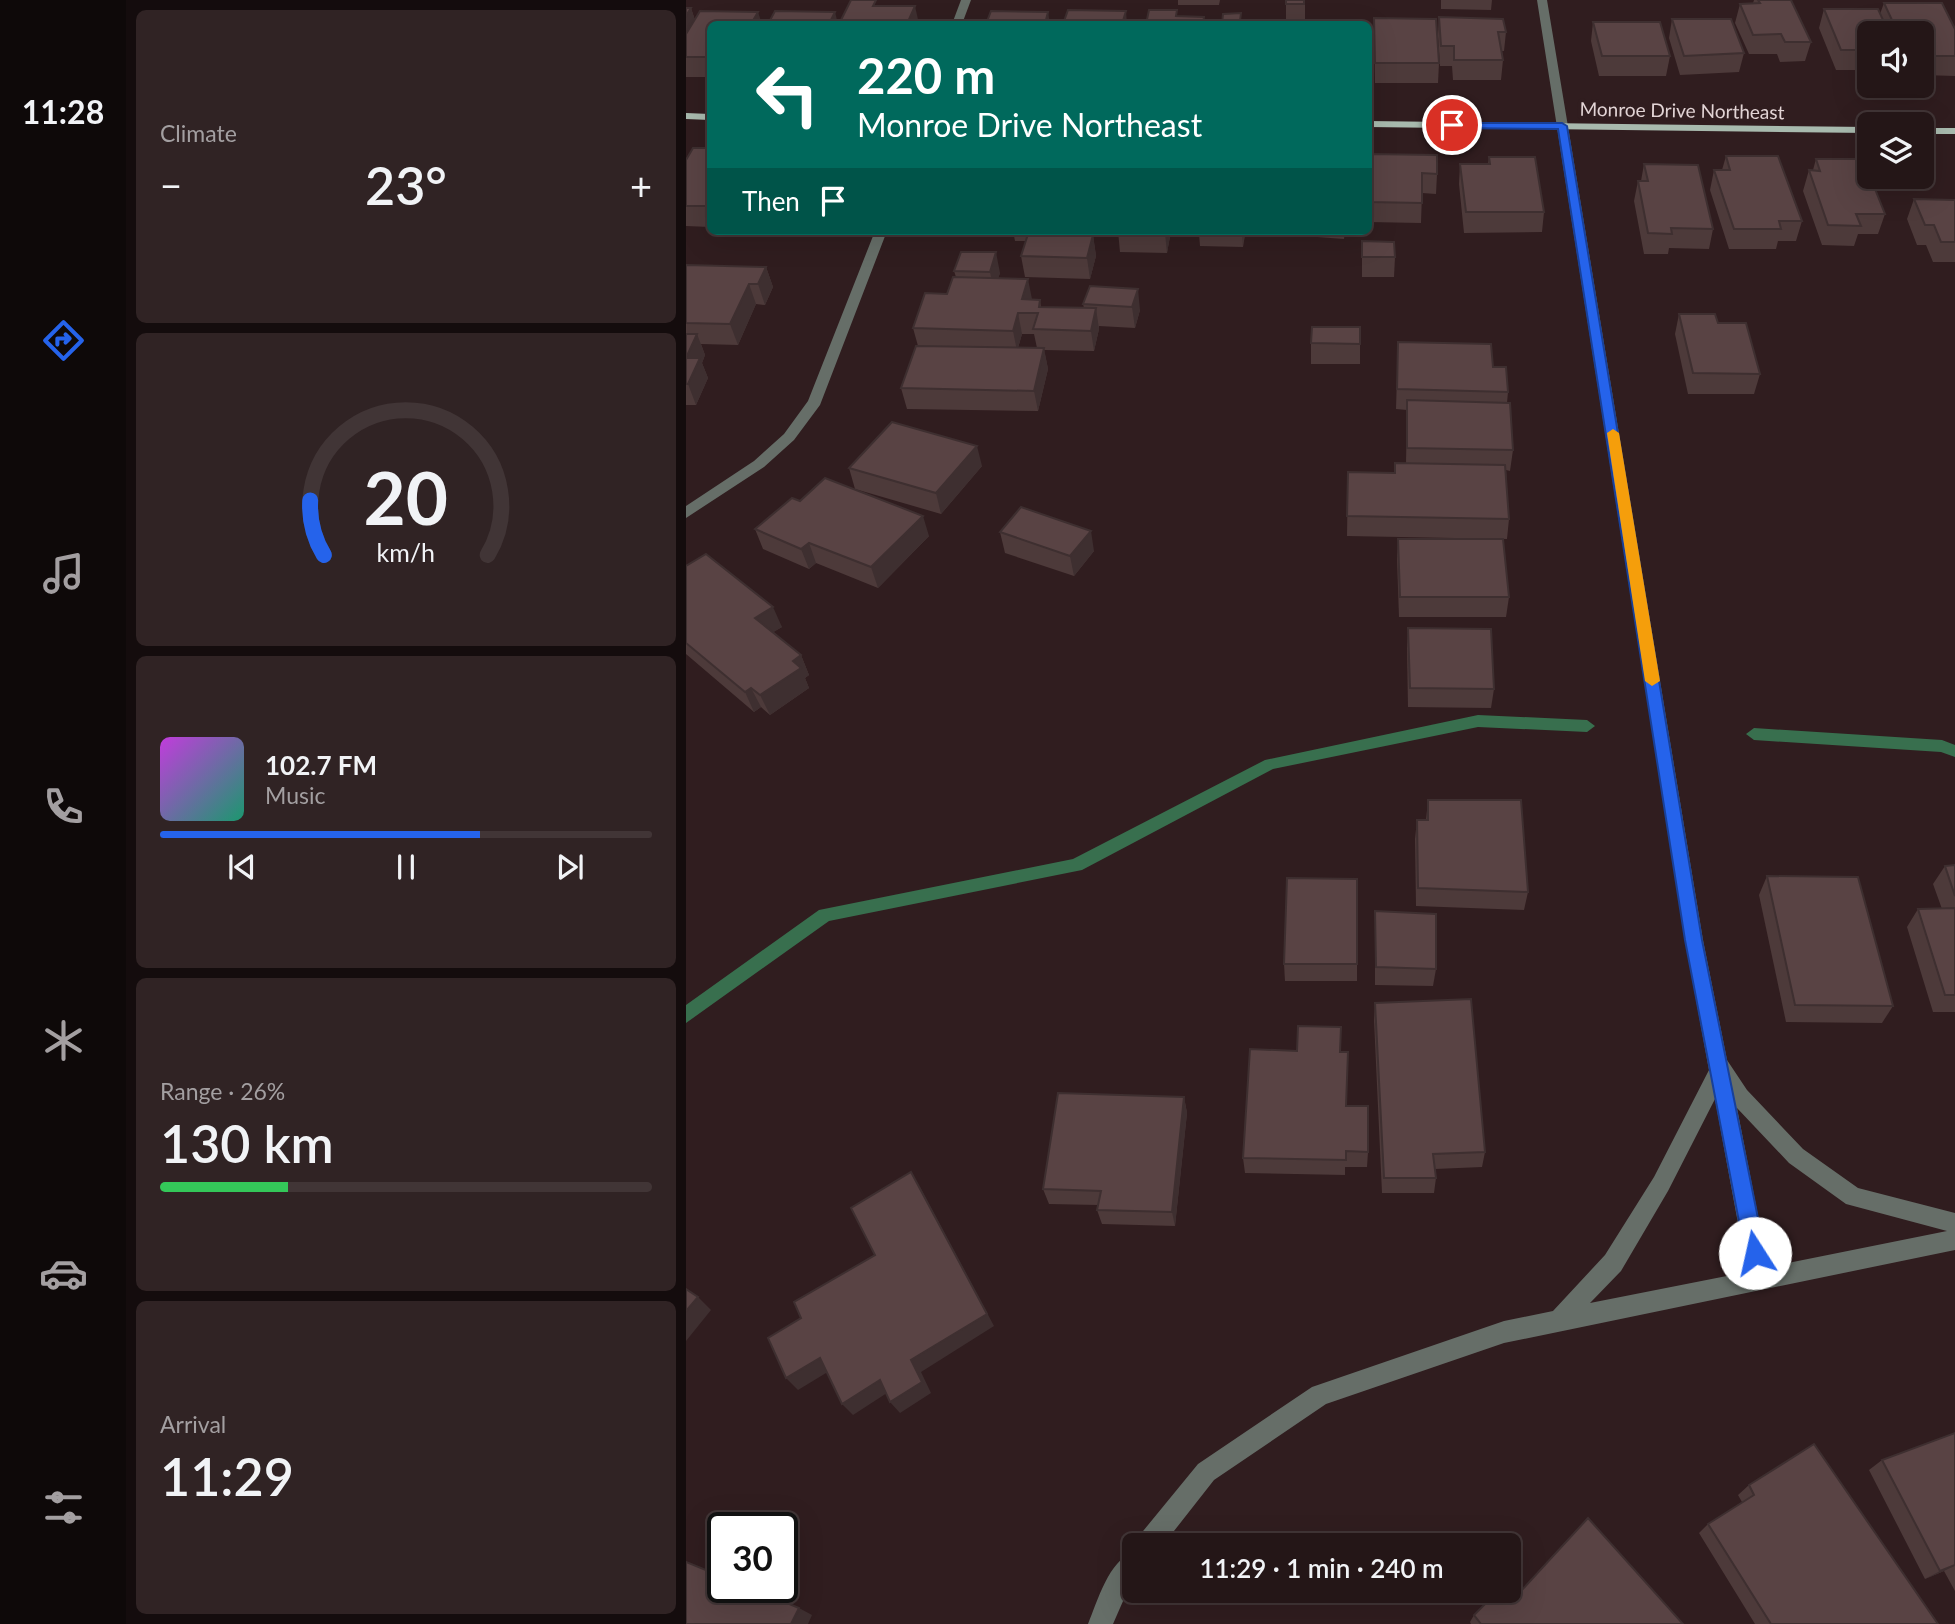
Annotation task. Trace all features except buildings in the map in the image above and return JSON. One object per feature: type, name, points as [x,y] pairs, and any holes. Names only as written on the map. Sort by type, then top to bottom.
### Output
[{"type":"main road","points":[[686,117],[707,117]]},
{"type":"main road","name":"Monroe Drive Northeast","points":[[1372,124],[1857,130]]},
{"type":"main road","points":[[1934,131],[1955,131]]},
{"type":"street","points":[[958,21],[966,0]]},
{"type":"street","points":[[1542,0],[1691,926],[1721,1067],[1759,1280]]},
{"type":"street","points":[[686,513],[759,464],[789,437],[815,402],[879,235]]},
{"type":"street","points":[[1721,1067],[1740,1097],[1796,1156],[1853,1197],[1955,1223]]},
{"type":"street","points":[[1558,1322],[1613,1263],[1661,1184],[1721,1067]]},
{"type":"street","points":[[1158,1533],[1206,1472],[1320,1395],[1504,1332],[1955,1240]]},
{"type":"street","points":[[1100,1624],[1122,1578]]},
{"type":"waterway","points":[[686,1015],[825,915],[1076,865],[1270,764],[1478,721],[1587,726]]},
{"type":"waterway","points":[[1754,734],[1942,746],[1955,751]]},
{"type":"slow traffic","points":[[1613,433],[1652,681]]},
{"type":"route","points":[[1452,125],[1562,126],[1694,940],[1721,1067],[1755,1253]]}]
